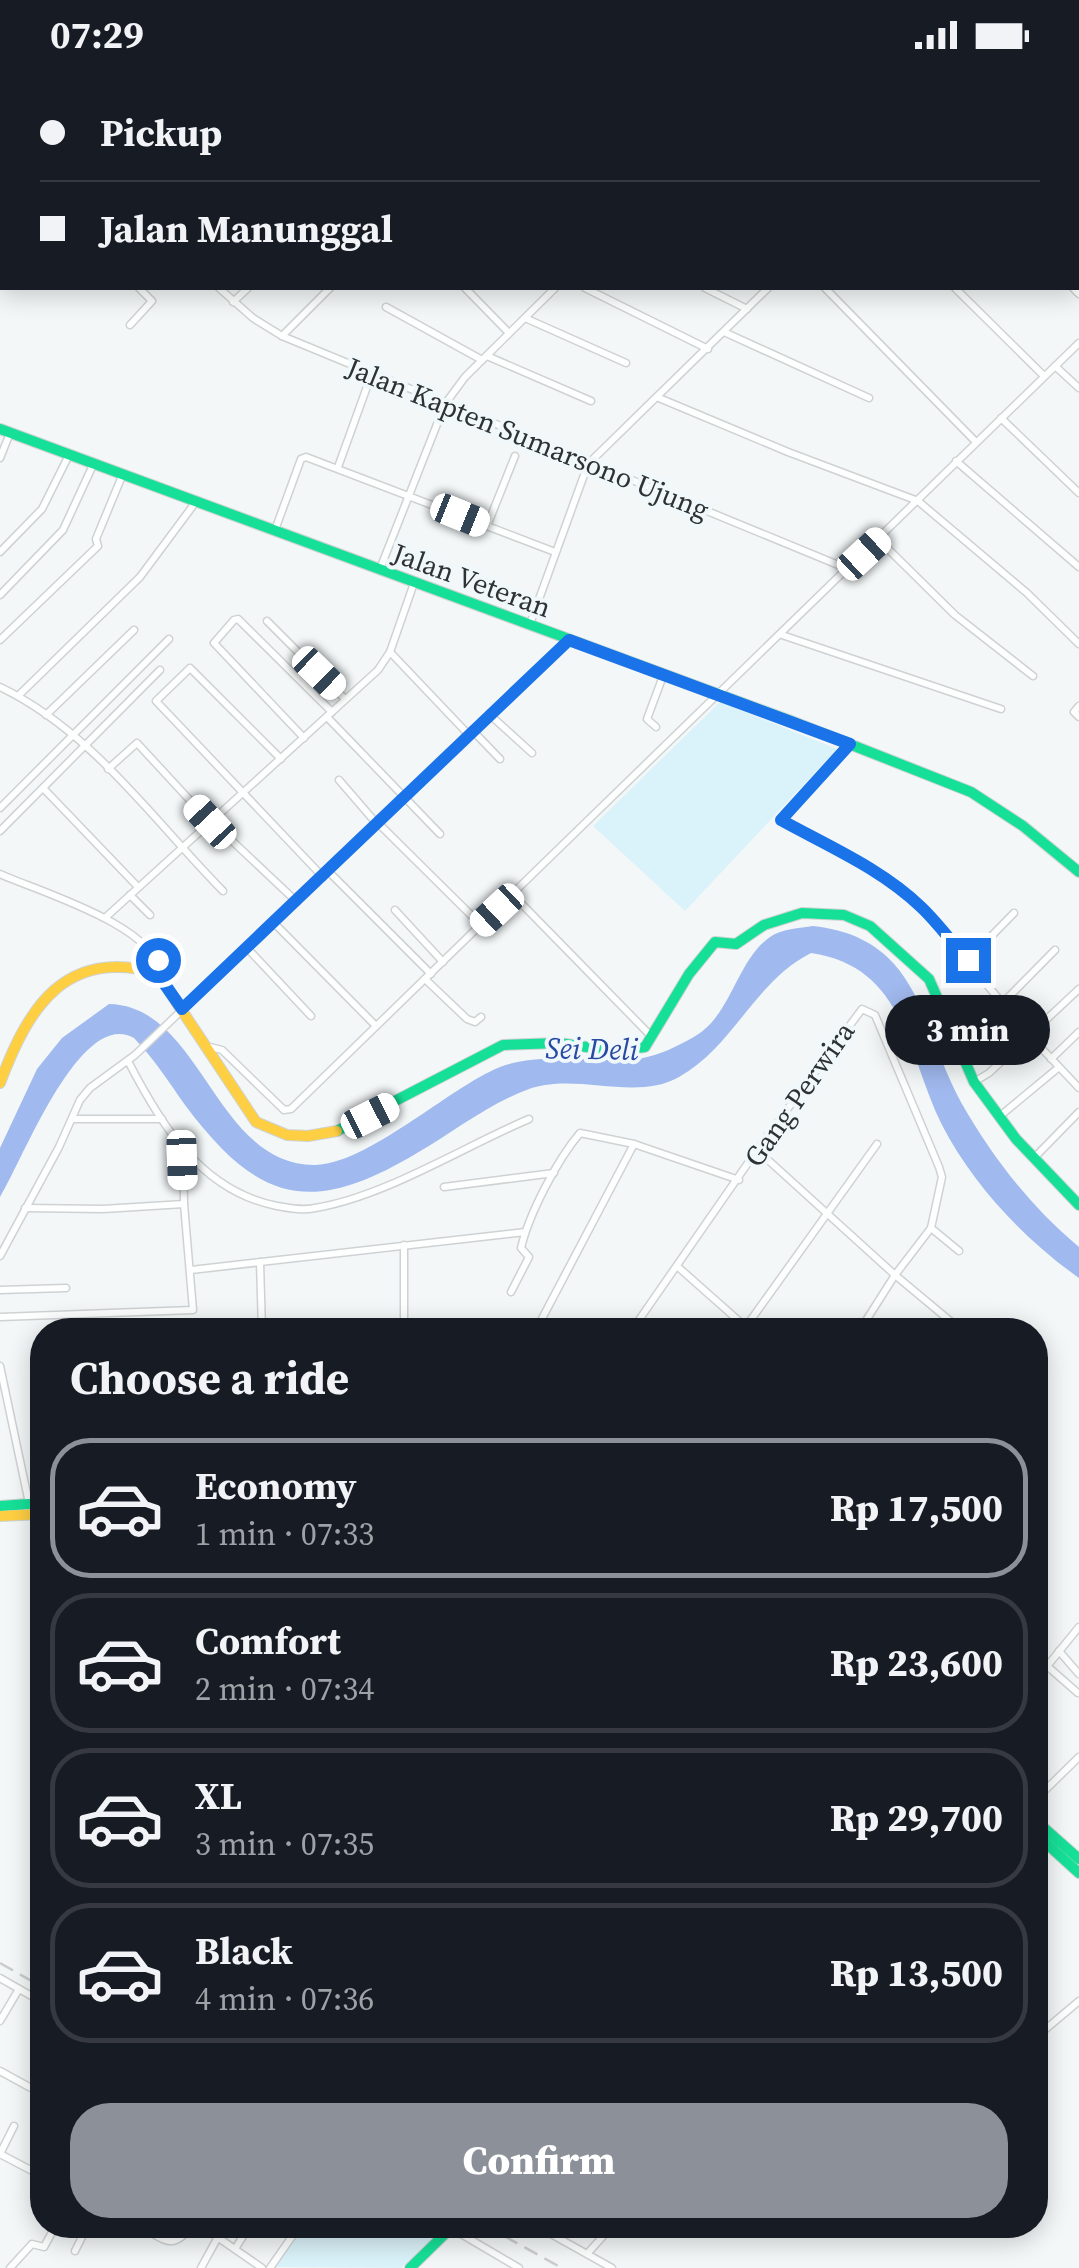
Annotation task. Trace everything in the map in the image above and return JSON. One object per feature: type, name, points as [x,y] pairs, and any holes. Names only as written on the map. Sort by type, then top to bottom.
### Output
[{"type":"main road","name":"Jalan Veteran","points":[[5,431],[664,674],[971,792],[1024,826],[1079,872]]},
{"type":"main road","points":[[0,1083],[4,1063],[20,1032],[32,1012],[57,988],[117,964],[134,965],[157,973],[256,1122],[277,1135],[292,1137],[342,1130],[503,1045],[559,1043],[614,1052],[645,1047],[690,974],[715,942],[736,944],[784,917],[844,916],[870,926],[928,979],[974,1082],[1034,1159],[1079,1205]]},
{"type":"main road","points":[[0,1506],[29,1504]]},
{"type":"main road","points":[[0,1516],[30,1515]]},
{"type":"main road","points":[[1048,1832],[1079,1859]]},
{"type":"main road","points":[[1048,1845],[1079,1873]]},
{"type":"main road","points":[[410,2268],[440,2238]]},
{"type":"street","points":[[130,325],[152,301],[141,290]]},
{"type":"street","name":"Jalan Kapten Sumarsono Ujung","points":[[221,290],[282,336],[848,569]]},
{"type":"street","points":[[233,302],[246,290]]},
{"type":"street","points":[[282,336],[328,290]]},
{"type":"street","points":[[467,290],[509,333]]},
{"type":"street","points":[[380,570],[445,404],[459,384],[553,290]]},
{"type":"street","points":[[589,290],[708,348]]},
{"type":"street","points":[[709,290],[747,309]]},
{"type":"street","points":[[530,625],[588,464],[766,290]]},
{"type":"street","points":[[827,290],[976,442]]},
{"type":"street","points":[[957,290],[1044,376]]},
{"type":"street","points":[[386,307],[485,358],[591,401]]},
{"type":"street","points":[[524,318],[626,363]]},
{"type":"street","points":[[724,332],[869,398]]},
{"type":"street","points":[[206,1046],[222,1050],[287,1111],[1079,343]]},
{"type":"street","points":[[1055,366],[1079,388]]},
{"type":"street","points":[[338,467],[372,374]]},
{"type":"street","points":[[659,398],[918,500],[1027,593],[1079,644]]},
{"type":"street","points":[[1001,418],[1079,492]]},
{"type":"street","points":[[0,458],[5,431]]},
{"type":"street","points":[[0,552],[44,506],[69,456]]},
{"type":"street","points":[[487,526],[515,456]]},
{"type":"street","points":[[274,532],[300,459],[306,457],[555,552]]},
{"type":"street","points":[[956,461],[1079,567]]},
{"type":"street","points":[[0,595],[63,530],[94,465]]},
{"type":"street","points":[[0,640],[98,546],[96,539],[122,476]]},
{"type":"street","points":[[18,696],[140,577],[195,502]]},
{"type":"street","points":[[879,540],[955,615],[1033,676]]},
{"type":"street","points":[[106,918],[378,670],[390,652],[414,583]]},
{"type":"street","points":[[304,738],[214,643],[234,620],[238,619],[440,834]]},
{"type":"street","points":[[267,621],[345,699]]},
{"type":"street","points":[[46,715],[134,630]]},
{"type":"street","points":[[782,634],[1001,710]]},
{"type":"street","points":[[0,808],[170,638]]},
{"type":"street","points":[[0,1256],[80,1100],[90,1088],[131,1058],[248,949],[569,640]]},
{"type":"street","points":[[390,652],[500,759]]},
{"type":"street","points":[[281,759],[188,669],[158,698],[156,704],[467,1019],[476,1022],[481,1016]]},
{"type":"street","points":[[0,831],[160,670]]},
{"type":"street","points":[[656,727],[647,719],[664,674]]},
{"type":"street","points":[[0,687],[86,745],[223,891]]},
{"type":"street","points":[[1079,706],[1074,712],[1079,716]]},
{"type":"street","points":[[489,714],[532,753]]},
{"type":"street","points":[[108,769],[137,743],[211,822],[296,902]]},
{"type":"street","points":[[850,744],[781,820],[869,868],[921,906],[1079,1088]]},
{"type":"street","points":[[340,780],[481,925]]},
{"type":"street","points":[[44,789],[138,887]]},
{"type":"street","points":[[0,874],[106,918],[152,951],[158,960],[157,973]]},
{"type":"street","points":[[130,895],[150,915]]},
{"type":"street","points":[[513,896],[653,1038]]},
{"type":"street","points":[[395,910],[443,962]]},
{"type":"street","points":[[968,960],[1014,913]]},
{"type":"street","points":[[274,924],[376,1026]]},
{"type":"street","points":[[248,949],[312,1016]]},
{"type":"street","points":[[974,1032],[1055,950]]},
{"type":"street","points":[[974,1082],[1079,988]]},
{"type":"street","name":"Gang Perwira","points":[[641,1318],[857,1012],[868,1009],[875,1015],[939,1167],[942,1177],[931,1228]]},
{"type":"street","points":[[1051,1059],[1079,1032]]},
{"type":"street","points":[[131,1058],[162,1119],[198,1167],[236,1194],[263,1203],[313,1209],[382,1188],[528,1119]]},
{"type":"street","points":[[1000,1116],[1058,1068]]},
{"type":"street","points":[[1034,1159],[1079,1112]]},
{"type":"street","points":[[72,1119],[162,1119]]},
{"type":"street","points":[[512,1292],[529,1257],[521,1248],[525,1232],[554,1173],[580,1133],[634,1144],[740,1180]]},
{"type":"street","points":[[542,1318],[634,1144]]},
{"type":"street","points":[[755,1318],[877,1144]]},
{"type":"street","points":[[0,1318],[192,1310],[183,1147]]},
{"type":"street","points":[[758,1150],[944,1318]]},
{"type":"street","points":[[444,1186],[554,1173]]},
{"type":"street","points":[[25,1208],[184,1204]]},
{"type":"street","points":[[868,1318],[931,1228],[959,1251]]},
{"type":"street","points":[[192,1270],[525,1232]]},
{"type":"street","points":[[404,1245],[404,1318]]},
{"type":"street","points":[[260,1262],[262,1318]]},
{"type":"street","points":[[678,1268],[735,1318]]},
{"type":"street","points":[[0,1285],[66,1288]]},
{"type":"street","points":[[0,1366],[29,1504]]},
{"type":"street","points":[[1048,1665],[1079,1627]]},
{"type":"street","points":[[1059,1651],[1079,1674]]},
{"type":"street","points":[[1048,1667],[1078,1693]]},
{"type":"street","points":[[1048,1787],[1079,1757]]},
{"type":"street","points":[[0,1978],[30,1995]]},
{"type":"street","points":[[0,2021],[19,1989]]},
{"type":"street","points":[[1048,2027],[1079,2002]]},
{"type":"street","points":[[0,2071],[30,2087]]},
{"type":"street","points":[[14,2126],[0,2154],[30,2170]]},
{"type":"street","points":[[13,2267],[32,2244],[44,2247],[49,2238]]},
{"type":"street","points":[[75,2251],[82,2238]]},
{"type":"street","points":[[200,2268],[217,2238]]},
{"type":"street","points":[[219,2238],[266,2268],[290,2238]]},
{"type":"street","points":[[235,2249],[242,2238]]},
{"type":"street","points":[[471,2238],[519,2268]]},
{"type":"street","points":[[562,2238],[612,2268]]},
{"type":"street","points":[[587,2254],[601,2238]]},
{"type":"shaded area","points":[[720,702],[837,749],[685,911],[593,826]]},
{"type":"shaded area","points":[[296,2238],[432,2238],[401,2268],[275,2267]]},
{"type":"water","points":[[813,926],[849,934],[877,948],[897,968],[913,991],[962,1104],[987,1144],[1029,1198],[1079,1247],[1079,1278],[1020,1228],[969,1169],[942,1125],[899,1018],[885,995],[867,976],[842,962],[811,953],[774,980],[715,1048],[679,1077],[644,1087],[566,1083],[529,1089],[380,1173],[317,1192],[289,1190],[263,1180],[238,1163],[212,1138],[134,1038],[114,1035],[94,1045],[55,1092],[0,1197],[0,1148],[37,1069],[62,1038],[109,1004],[140,1011],[166,1030],[253,1140],[280,1158],[314,1165],[335,1162],[383,1139],[500,1067],[535,1059],[643,1058],[675,1047],[705,1029],[716,1017],[749,960],[770,937]]},
{"type":"railway","points":[[0,1963],[30,1980]]},
{"type":"railway","points":[[508,2238],[562,2268]]},
{"type":"traffic: fast","points":[[0,429],[791,721],[971,792],[1023,826],[1079,872]]},
{"type":"traffic: fast","points":[[337,1131],[503,1045],[559,1043],[614,1051],[645,1047],[689,974],[715,942],[736,944],[764,925],[802,913],[844,915],[870,926],[929,979],[974,1082],[1016,1139],[1079,1205]]},
{"type":"traffic: fast","points":[[0,1506],[30,1504]]},
{"type":"traffic: fast","points":[[1048,1832],[1079,1859]]},
{"type":"traffic: fast","points":[[1048,1845],[1079,1873]]},
{"type":"traffic: fast","points":[[410,2268],[441,2238]]},
{"type":"traffic: slow","points":[[0,1083],[23,1031],[54,990],[74,977],[98,969],[125,967],[157,973],[256,1122],[287,1135],[337,1131]]},
{"type":"traffic: slow","points":[[0,1516],[30,1515]]},
{"type":"route","points":[[158,960],[157,973],[182,1009],[569,640],[850,744],[781,820],[897,887],[921,906],[968,960]]},
{"type":"water label","name":"Sei Deli","points":[[592,1049]]}]
